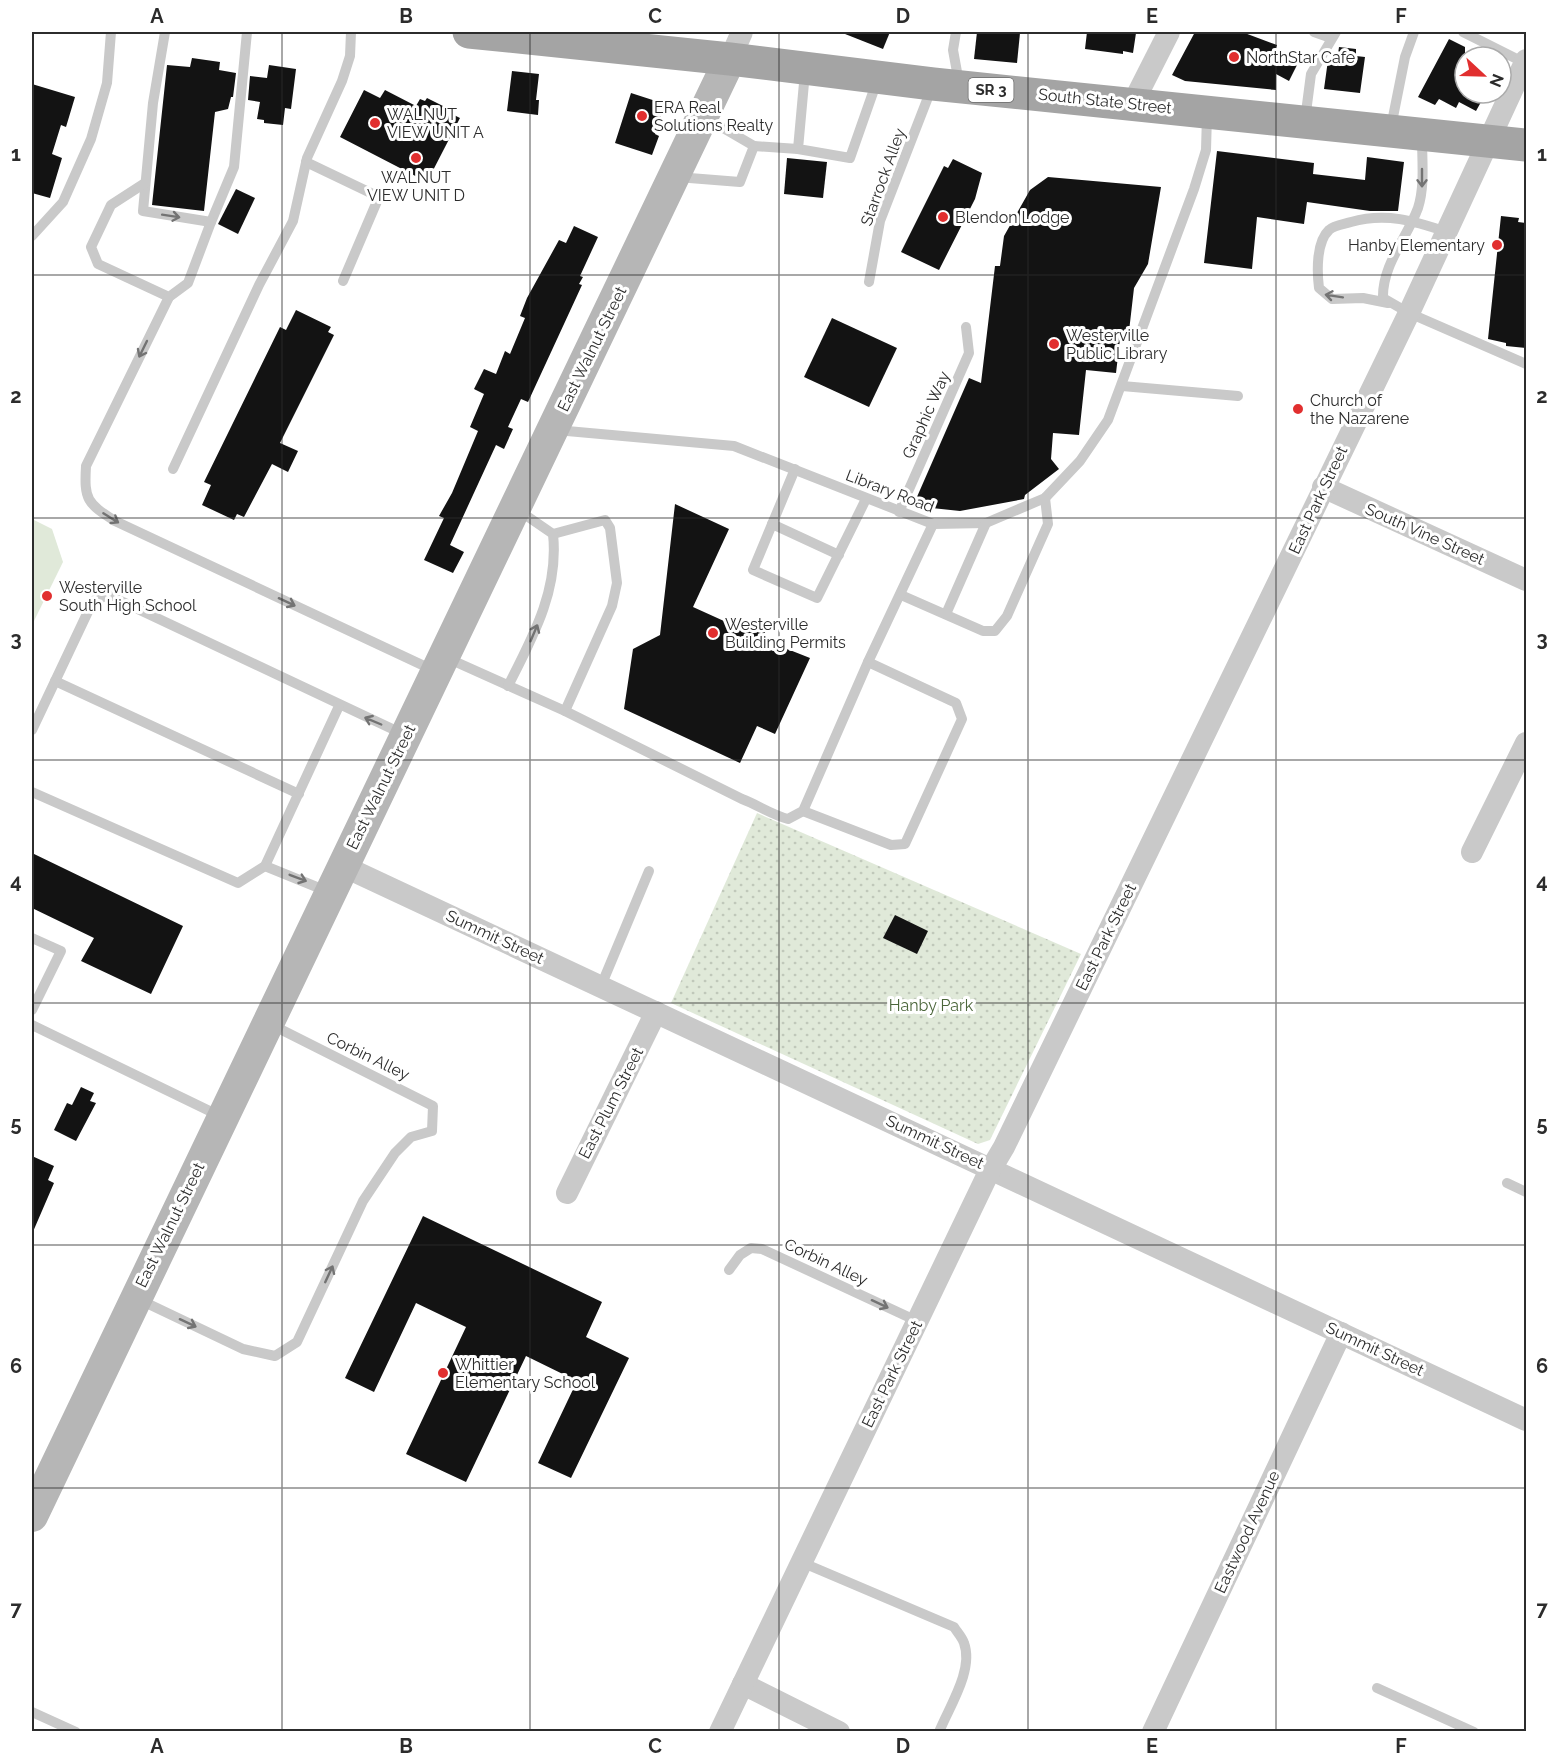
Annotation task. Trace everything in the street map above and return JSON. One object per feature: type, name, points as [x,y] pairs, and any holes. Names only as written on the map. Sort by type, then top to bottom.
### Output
[{"type":"main road","name":"South State Street","points":[[478,32],[736,45],[805,69],[1527,146]]},
{"type":"main road","name":"East Walnut Street","points":[[32,1516],[675,177],[736,45]]},
{"type":"street","points":[[1133,104],[1169,32]]},
{"type":"street","name":"East Park Street","points":[[720,1731],[1323,488],[1400,308],[1447,232],[1526,62]]},
{"type":"street","name":"South Vine Street","points":[[1323,488],[1527,580]]},
{"type":"street","points":[[1472,852],[1527,743]]},
{"type":"street","name":"Summit Street","points":[[336,879],[601,986],[1527,1420]]},
{"type":"street","name":"East Plum Street","points":[[567,1193],[656,1012]]},
{"type":"street","name":"Eastwood Avenue","points":[[1153,1731],[1341,1333]]},
{"type":"street","points":[[743,1684],[839,1731]]},
{"type":"lane","points":[[32,231],[63,202],[91,139],[107,83],[111,32]]},
{"type":"lane","points":[[165,32],[143,211],[211,222]]},
{"type":"lane","points":[[247,32],[234,167],[188,283],[169,297],[86,466],[84,492],[96,508],[136,531],[441,664],[508,686],[565,711],[742,799],[764,807],[774,815],[788,819],[803,811],[868,662],[933,524]]},
{"type":"lane","points":[[173,469],[259,285],[293,221],[306,162],[342,81],[350,56],[351,32]]},
{"type":"lane","points":[[946,85],[956,32]]},
{"type":"lane","points":[[1304,121],[1311,74],[1334,35],[1314,32]]},
{"type":"lane","points":[[1414,32],[1405,57],[1406,132],[1421,195],[1412,221],[1382,282],[1383,298],[1400,308],[1527,364]]},
{"type":"lane","points":[[1463,32],[1526,62]]},
{"type":"lane","points":[[798,149],[805,69]]},
{"type":"lane","points":[[703,117],[754,146],[798,149],[850,158],[878,77]]},
{"type":"lane","name":"Starrock Alley","points":[[869,282],[880,221],[946,85]]},
{"type":"lane","name":"Library Road","points":[[553,430],[734,446],[933,524],[987,523],[1045,498],[1080,461],[1108,420],[1194,189],[1206,150],[1207,111]]},
{"type":"lane","points":[[675,177],[740,182],[754,146]]},
{"type":"lane","points":[[306,162],[375,195],[378,199],[343,281]]},
{"type":"lane","points":[[145,183],[111,205],[92,247],[98,264],[169,297]]},
{"type":"lane","points":[[1400,308],[1362,298],[1332,299],[1324,295],[1318,288],[1317,275],[1324,237],[1330,229],[1377,216],[1412,221],[1447,232]]},
{"type":"lane","name":"Graphic Way","points":[[899,512],[969,353],[966,327]]},
{"type":"lane","points":[[1122,386],[1238,396]]},
{"type":"lane","points":[[795,469],[753,570],[817,598],[866,499]]},
{"type":"lane","points":[[901,595],[983,631],[995,631],[1007,616],[1048,524],[1045,498]]},
{"type":"lane","points":[[516,509],[553,534],[605,520],[610,528],[617,583],[612,606],[565,711]]},
{"type":"lane","points":[[946,614],[987,523]]},
{"type":"lane","points":[[772,524],[839,555]]},
{"type":"lane","points":[[508,686],[550,594],[555,553],[553,534]]},
{"type":"lane","points":[[32,730],[93,601],[108,594],[406,736]]},
{"type":"lane","points":[[803,811],[891,845],[905,844],[962,719],[956,703],[868,662]]},
{"type":"lane","points":[[55,681],[299,794]]},
{"type":"lane","points":[[32,792],[238,884],[265,866],[339,706]]},
{"type":"lane","points":[[265,866],[336,879]]},
{"type":"lane","points":[[601,986],[650,871]]},
{"type":"lane","points":[[32,938],[61,951],[32,1010]]},
{"type":"lane","name":"Corbin Alley","points":[[135,1298],[243,1348],[275,1356],[297,1342],[363,1201],[395,1153],[411,1137],[432,1131],[433,1106],[267,1023]]},
{"type":"lane","points":[[32,1025],[222,1117]]},
{"type":"lane","points":[[1507,1183],[1527,1192]]},
{"type":"lane","name":"Corbin Alley","points":[[729,1270],[740,1255],[751,1248],[762,1249],[917,1321]]},
{"type":"lane","points":[[801,1562],[954,1627],[964,1643],[966,1658],[964,1670],[939,1731]]},
{"type":"lane","points":[[1377,1688],[1474,1731]]},
{"type":"lane","points":[[32,1712],[76,1731]]},
{"type":"green space","points":[[32,519],[52,529],[63,562],[32,625]]},
{"type":"green space","name":"Hanby Park","points":[[757,813],[1081,954],[990,1140],[978,1144],[671,1003]]},
{"type":"building","points":[[840,32],[890,32],[883,49]]},
{"type":"building","points":[[977,32],[1020,33],[1017,63],[974,59]]},
{"type":"building","points":[[1087,32],[1136,33],[1133,53],[1123,51],[1123,54],[1085,49]]},
{"type":"building","name":"NorthStar Cafe","points":[[1195,32],[1242,32],[1277,45],[1275,51],[1298,63],[1289,81],[1276,74],[1276,90],[1185,81],[1172,75]]},
{"type":"building","points":[[1449,39],[1461,45],[1453,45],[1453,105],[1458,105],[1456,108],[1439,99],[1435,105],[1418,97]]},
{"type":"building","points":[[1339,47],[1356,49],[1356,56],[1365,57],[1360,93],[1324,89],[1328,60],[1332,54],[1338,54]]},
{"type":"building","points":[[192,58],[220,62],[219,70],[236,73],[233,97],[231,97],[228,109],[215,112],[204,211],[152,205],[167,65],[190,67]]},
{"type":"building","points":[[269,65],[296,69],[291,109],[285,108],[283,125],[264,123],[264,120],[257,119],[260,102],[248,100],[250,76],[267,78]]},
{"type":"building","points":[[512,71],[539,74],[536,100],[539,100],[538,115],[507,111]]},
{"type":"building","points":[[32,84],[75,97],[66,127],[61,125],[52,154],[62,158],[50,198],[32,193]]},
{"type":"building","points":[[364,90],[380,98],[385,90],[416,106],[420,99],[425,101],[427,98],[455,112],[454,115],[460,118],[427,182],[340,137]]},
{"type":"building","name":"ERA Real Solutions Realty","points":[[631,93],[665,104],[655,134],[659,136],[652,155],[615,143]]},
{"type":"building","points":[[1465,105],[1479,105],[1476,111]]},
{"type":"building","points":[[1217,151],[1314,163],[1313,174],[1365,180],[1367,157],[1404,162],[1398,211],[1370,211],[1307,202],[1304,224],[1257,217],[1252,269],[1204,263]]},
{"type":"building","points":[[787,158],[827,162],[823,198],[784,194]]},
{"type":"building","name":"Blendon Lodge","points":[[953,159],[982,173],[975,199],[939,270],[901,252],[944,166],[948,168]]},
{"type":"building","name":"Westerville Public Library","points":[[1048,177],[1161,187],[1148,264],[1134,288],[1128,340],[1120,339],[1116,373],[1086,370],[1079,435],[1053,433],[1051,459],[1059,469],[1025,495],[1024,499],[960,511],[913,506],[969,378],[981,383],[995,266],[1000,266],[1004,236],[1030,190]]},
{"type":"building","points":[[236,189],[255,198],[238,234],[218,224]]},
{"type":"building","points":[[1501,216],[1519,218],[1518,222],[1527,223],[1527,348],[1506,346],[1506,343],[1488,339]]},
{"type":"building","points":[[574,226],[598,237],[580,276],[583,277],[579,284],[582,285],[528,402],[521,399],[508,427],[513,429],[504,449],[496,445],[450,545],[464,552],[453,573],[424,560],[444,518],[439,516],[452,493],[478,431],[470,427],[484,394],[474,389],[484,369],[496,374],[505,351],[510,354],[525,318],[520,316],[527,298],[559,240],[566,243]]},
{"type":"building","points":[[296,310],[331,327],[328,332],[334,335],[280,443],[298,451],[288,472],[272,464],[244,517],[237,514],[234,520],[202,505],[211,485],[204,482],[280,327],[286,330]]},
{"type":"building","points":[[832,318],[897,348],[869,407],[804,377]]},
{"type":"building","name":"Westerville Building Permits","points":[[675,504],[729,529],[693,607],[746,631],[754,621],[760,619],[767,628],[762,639],[810,658],[775,734],[757,726],[740,763],[624,709],[633,649],[660,635]]},
{"type":"building","points":[[32,853],[183,926],[151,994],[81,961],[94,938],[32,908]]},
{"type":"building","points":[[895,915],[928,931],[917,954],[883,938]]},
{"type":"building","points":[[81,1087],[94,1093],[90,1101],[96,1103],[76,1141],[54,1130],[67,1103],[72,1105]]},
{"type":"building","points":[[32,1156],[54,1166],[48,1180],[54,1183],[32,1234]]},
{"type":"building","name":"Whittier Elementary School","points":[[423,1216],[602,1302],[586,1337],[629,1358],[571,1478],[538,1463],[577,1381],[526,1356],[466,1482],[406,1454],[466,1327],[416,1303],[374,1392],[345,1378]]},
{"type":"place","name":"NorthStar Cafe","points":[[1234,57]]},
{"type":"place","name":"ERA Real Solutions Realty","points":[[642,116]]},
{"type":"place","name":"WALNUT VIEW UNIT A","points":[[375,123]]},
{"type":"place","name":"WALNUT VIEW UNIT D","points":[[416,158]]},
{"type":"place","name":"Blendon Lodge","points":[[943,217]]},
{"type":"place","name":"Hanby Elementary","points":[[1497,245]]},
{"type":"place","name":"Westerville Public Library","points":[[1054,344]]},
{"type":"place","name":"Church of the Nazarene","points":[[1298,409]]},
{"type":"place","name":"Westerville South High School","points":[[47,596]]},
{"type":"place","name":"Westerville Building Permits","points":[[713,633]]},
{"type":"place","name":"Whittier Elementary School","points":[[443,1373]]}]
